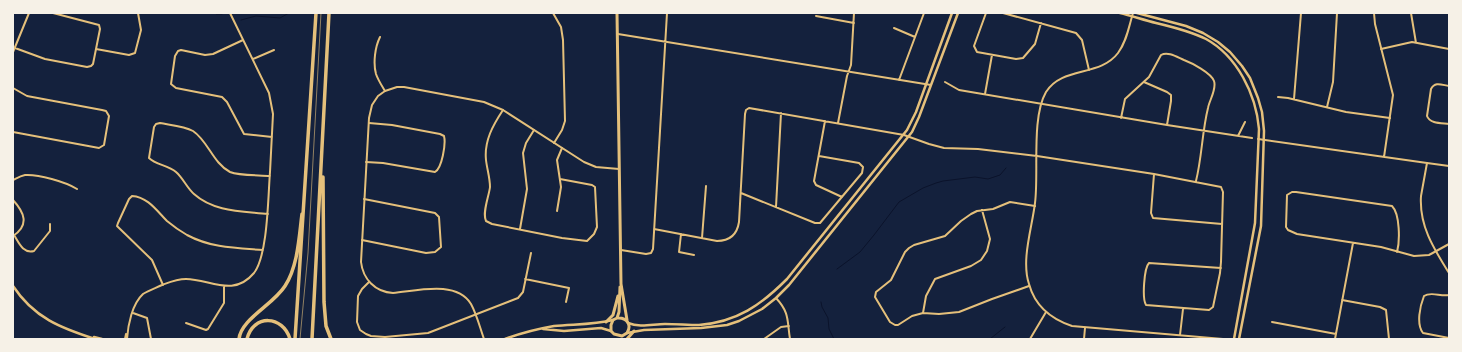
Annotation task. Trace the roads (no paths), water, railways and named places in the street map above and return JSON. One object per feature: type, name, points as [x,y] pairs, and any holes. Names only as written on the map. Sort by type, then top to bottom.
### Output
[{"type":"highway","points":[[295,339],[316,13]]},
{"type":"highway","points":[[313,339],[329,13]]},
{"type":"highway","points":[[239,339],[240,332],[244,325],[276,297],[285,287],[290,275],[298,240],[308,141]]},
{"type":"highway","points":[[323,142],[324,302],[326,326],[331,339]]},
{"type":"highway","points":[[247,339],[248,334],[257,323],[268,320],[282,326],[290,339]]},
{"type":"main road","points":[[616,13],[621,284],[629,328],[623,339]]},
{"type":"main road","points":[[505,339],[540,329],[606,322],[622,318],[639,326],[654,324],[698,325],[724,321],[747,312],[772,294],[787,279],[904,135],[913,119],[952,13]]},
{"type":"main road","points":[[614,334],[619,336],[634,331],[701,328],[727,325],[762,309],[776,298],[909,136],[917,123],[958,13]]},
{"type":"main road","points":[[1120,13],[1133,15],[1185,31],[1205,39],[1215,45],[1236,67],[1248,86],[1258,118],[1255,223],[1234,339]]},
{"type":"main road","points":[[1137,13],[1203,32],[1230,52],[1242,66],[1256,91],[1262,112],[1264,140],[1260,226],[1239,339]]},
{"type":"main road","points":[[1215,45],[1218,42]]},
{"type":"main road","points":[[611,331],[611,325],[619,312],[621,284]]},
{"type":"main road","points":[[13,286],[23,301],[45,319],[65,330],[102,339]]},
{"type":"main road","points":[[606,322],[613,315],[620,292]]},
{"type":"main road","points":[[772,294],[776,298]]},
{"type":"main road","points":[[540,329],[564,331],[605,328],[611,331],[616,339]]},
{"type":"main road","points":[[627,339],[634,331]]},
{"type":"main road","points":[[88,336],[95,339]]},
{"type":"street","points":[[13,52],[29,13]]},
{"type":"street","points":[[15,48],[45,59],[89,68],[93,64],[100,29],[99,25],[53,13]]},
{"type":"street","points":[[96,49],[129,55],[135,53],[140,30],[138,13]]},
{"type":"street","points":[[126,339],[136,302],[143,294],[174,281],[187,279],[224,286],[236,285],[248,278],[257,268],[260,261],[268,214],[273,114],[271,100],[230,13]]},
{"type":"street","points":[[553,13],[561,27],[563,40],[565,121],[562,130],[554,143]]},
{"type":"street","points":[[620,250],[646,254],[650,253],[653,249],[666,13]]},
{"type":"street","points":[[838,123],[847,76],[851,65],[854,13]]},
{"type":"street","points":[[899,80],[924,13]]},
{"type":"street","points":[[986,13],[974,46],[977,52],[992,55],[1016,59],[1022,58],[1035,44],[1041,23]]},
{"type":"street","points":[[1003,13],[1071,30],[1082,40],[1089,70]]},
{"type":"street","points":[[1294,99],[1301,13]]},
{"type":"street","points":[[1327,107],[1333,82],[1337,13]]},
{"type":"street","points":[[1374,13],[1375,24],[1393,95],[1384,157]]},
{"type":"street","points":[[1411,13],[1416,43]]},
{"type":"street","points":[[1133,15],[1124,42],[1117,54],[1107,63],[1058,80],[1048,90],[1042,104],[1037,136],[1035,206],[1026,264],[1029,286],[1035,298],[1046,312],[1061,322],[1072,326],[1223,339]]},
{"type":"street","points":[[816,16],[854,23]]},
{"type":"street","points":[[894,28],[915,37]]},
{"type":"street","points":[[617,34],[931,84]]},
{"type":"street","points":[[380,37],[376,44],[375,68],[376,75],[385,91]]},
{"type":"street","points":[[243,40],[217,53],[209,55],[178,51],[171,84],[176,88],[222,98],[227,102],[244,134],[248,136],[272,137]]},
{"type":"street","points":[[1382,50],[1408,42],[1449,49]]},
{"type":"street","points":[[252,60],[274,50]]},
{"type":"street","points":[[1121,118],[1125,99],[1151,75],[1161,55],[1164,53],[1193,64],[1210,76],[1214,80],[1214,86],[1208,108],[1196,182]]},
{"type":"street","points":[[985,94],[992,55]]},
{"type":"street","points":[[945,82],[959,90],[1121,118],[1252,138]]},
{"type":"street","points":[[1143,82],[1171,95],[1167,125]]},
{"type":"street","points":[[1449,86],[1436,84],[1432,86],[1427,116],[1428,120],[1449,124]]},
{"type":"street","points":[[484,339],[472,305],[462,295],[452,290],[442,288],[389,292],[379,290],[369,282],[362,268],[361,262],[369,113],[378,96],[385,91],[397,87],[404,87],[484,102],[503,110],[589,165],[619,169]]},
{"type":"street","points":[[13,88],[27,96],[102,110],[109,116],[104,145],[99,148],[13,132]]},
{"type":"street","points":[[1278,97],[1294,99],[1346,112],[1390,118]]},
{"type":"street","points":[[654,229],[723,241],[734,235],[738,227],[745,112],[749,108],[752,108],[909,136],[944,148],[978,149],[1037,156],[1154,174],[1221,187],[1223,192],[1220,268],[1213,307],[1209,310],[1148,306],[1145,303],[1146,267],[1151,262],[1220,268]]},
{"type":"street","points":[[503,110],[492,127],[487,142],[486,159],[490,186],[484,219],[490,223],[562,238],[587,241],[594,234],[597,227],[595,187],[592,185],[560,179]]},
{"type":"street","points":[[776,207],[781,113]]},
{"type":"street","points":[[824,121],[814,179],[815,184],[842,197]]},
{"type":"street","points":[[1238,136],[1245,122]]},
{"type":"street","points":[[268,214],[242,212],[221,208],[210,205],[198,197],[187,187],[175,171],[149,158],[154,127],[156,124],[160,123],[190,130],[196,134],[222,166],[234,173],[270,176]]},
{"type":"street","points":[[366,162],[383,163],[435,172],[440,168],[445,142],[444,136],[440,134],[392,125],[368,124]]},
{"type":"street","points":[[520,229],[527,189],[523,150],[534,130]]},
{"type":"street","points":[[1258,139],[1449,166]]},
{"type":"street","points":[[557,211],[561,187],[557,160],[562,148]]},
{"type":"street","points":[[741,193],[819,224],[862,173],[863,167],[859,163],[818,156]]},
{"type":"street","points":[[1427,163],[1422,196],[1422,217],[1427,237],[1449,273]]},
{"type":"street","points":[[1154,174],[1151,215],[1153,218],[1222,224]]},
{"type":"street","points":[[13,180],[26,175],[62,181],[77,189]]},
{"type":"street","points":[[702,238],[706,186]]},
{"type":"street","points":[[1397,252],[1399,239],[1398,227],[1392,206],[1296,192],[1288,193],[1286,227],[1288,230],[1301,235],[1316,236],[1381,247],[1397,252],[1407,255],[1422,256],[1436,252],[1449,244]]},
{"type":"street","points":[[163,285],[152,260],[118,226],[129,199],[132,196],[138,197],[150,203],[175,227],[196,240],[222,247],[263,250]]},
{"type":"street","points":[[362,240],[426,253],[435,252],[441,247],[439,217],[435,213],[364,199]]},
{"type":"street","points":[[13,200],[21,209],[24,219],[20,230],[14,235],[27,252],[34,251],[50,231],[50,224]]},
{"type":"street","points":[[1029,286],[959,312],[944,314],[924,313],[912,316],[898,325],[892,324],[875,297],[876,292],[891,280],[905,252],[914,245],[942,238],[965,217],[982,210],[993,209],[1010,202],[1035,206]]},
{"type":"street","points":[[924,313],[926,296],[935,279],[971,266],[981,260],[987,251],[989,235],[982,210]]},
{"type":"street","points":[[681,234],[678,252],[694,255]]},
{"type":"street","points":[[1335,339],[1353,243]]},
{"type":"street","points":[[369,282],[358,296],[357,322],[360,330],[368,336],[385,337],[428,333],[518,298],[523,292],[531,253]]},
{"type":"street","points":[[525,279],[568,288],[566,302]]},
{"type":"street","points":[[186,323],[201,330],[208,329],[224,303],[224,286]]},
{"type":"street","points":[[1449,295],[1429,294],[1424,296],[1420,313],[1420,326],[1423,333],[1449,338]]},
{"type":"street","points":[[776,298],[785,310],[788,318],[790,339]]},
{"type":"street","points":[[1342,300],[1380,307],[1386,310],[1389,339]]},
{"type":"street","points":[[1180,335],[1182,308]]},
{"type":"street","points":[[1030,339],[1046,312]]},
{"type":"street","points":[[133,313],[147,318],[151,339]]},
{"type":"street","points":[[1272,322],[1336,334]]},
{"type":"street","points":[[764,339],[780,327],[789,326]]},
{"type":"street","points":[[1084,328],[1084,339]]},
{"type":"waterway","points":[[215,13],[222,14]]},
{"type":"waterway","points":[[241,20],[256,16],[280,18],[289,13]]},
{"type":"waterway","points":[[837,269],[860,252],[899,202],[923,188],[936,183],[975,177],[988,179],[1000,175],[1006,168]]},
{"type":"waterway","points":[[821,302],[828,318],[829,329],[834,339]]},
{"type":"waterway","points":[[990,339],[1005,327]]},
{"type":"tram line","points":[[300,339],[308,253],[321,13]]}]
